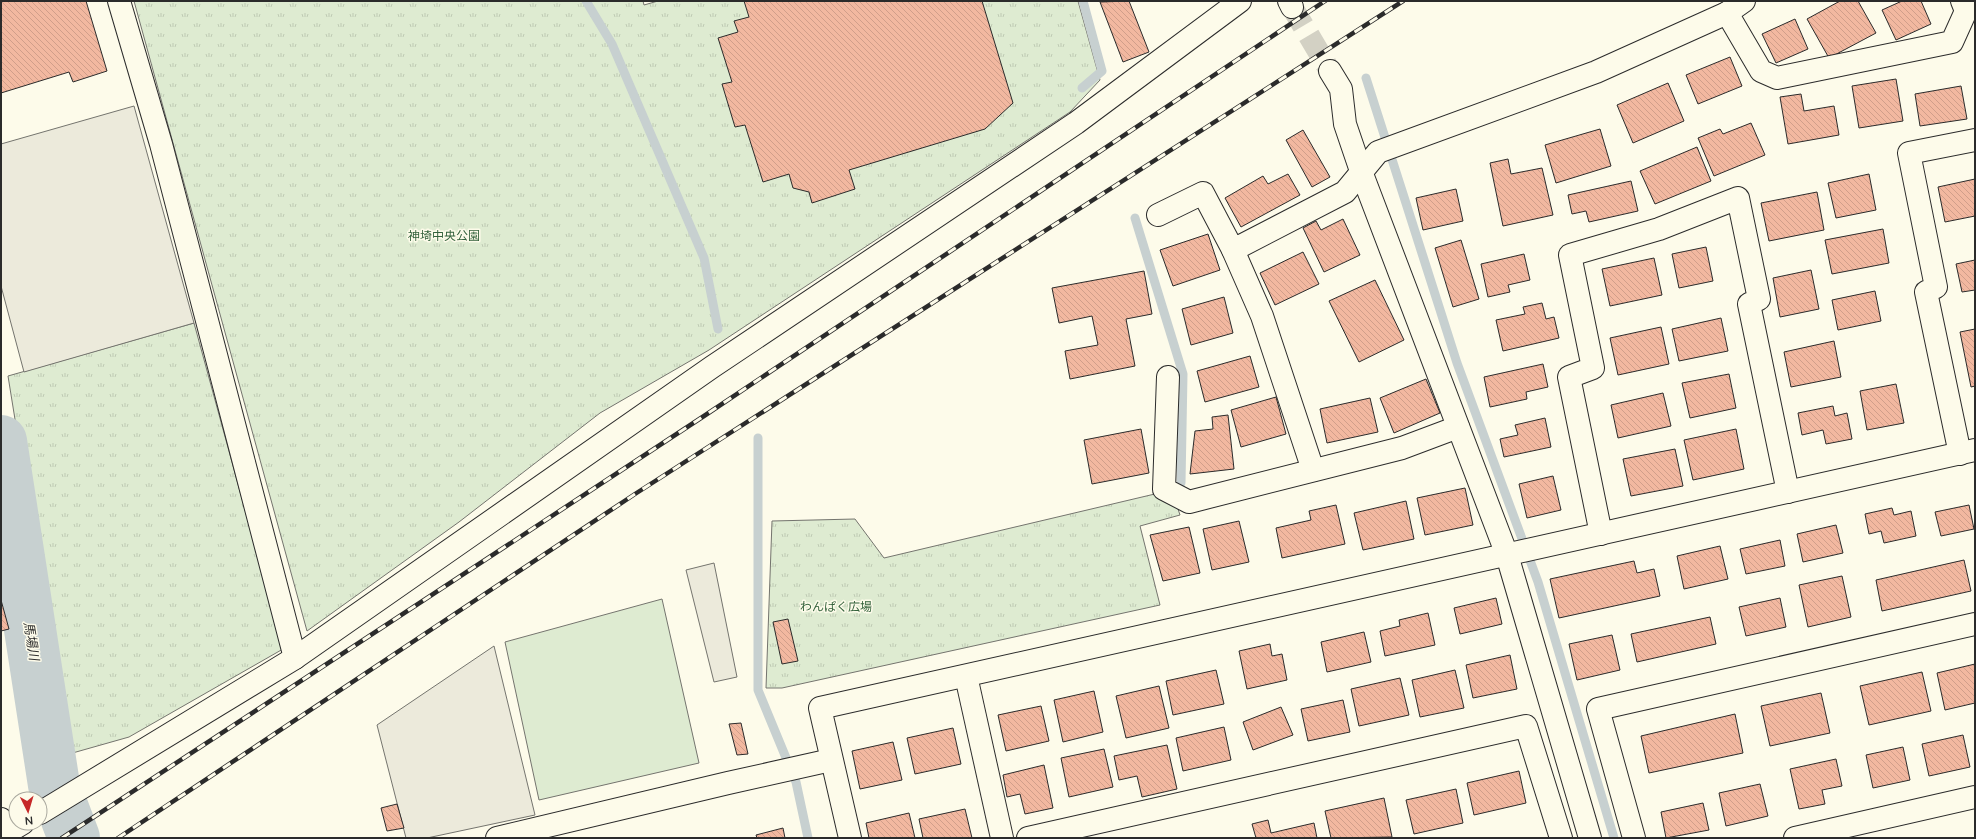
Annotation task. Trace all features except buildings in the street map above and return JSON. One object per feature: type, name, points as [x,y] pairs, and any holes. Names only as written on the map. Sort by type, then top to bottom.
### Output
[{"type":"street","points":[[119,1],[161,144],[295,658]]},
{"type":"street","points":[[48,808],[295,658],[712,367],[1076,123],[1240,1]]},
{"type":"street","points":[[1233,250],[1345,192],[1362,174],[1378,152],[1596,72],[1735,7],[1761,71],[1777,78],[1952,42],[1966,11],[1962,1]]},
{"type":"street","points":[[1330,71],[1341,89],[1345,124],[1362,174],[1458,427],[1520,552],[1590,838]]},
{"type":"street","points":[[850,838],[820,708],[1967,452],[1926,292],[1936,287],[1909,153],[1975,140]]},
{"type":"street","points":[[1158,215],[1203,193],[1233,250],[1262,316],[1312,470]]},
{"type":"street","points":[[1601,534],[1569,377],[1593,368],[1570,255],[1659,229],[1738,198],[1759,299],[1749,304],[1788,492]]},
{"type":"street","points":[[1168,377],[1164,489],[1189,502],[1402,448],[1458,427]]},
{"type":"street","points":[[1634,838],[1598,709],[1975,624]]},
{"type":"street","points":[[966,676],[1002,838]]},
{"type":"street","points":[[1028,838],[1526,726],[1561,838]]},
{"type":"street","points":[[497,838],[778,771],[831,760]]},
{"type":"street","points":[[1795,838],[1975,798]]},
{"type":"green space","name":"神埼中央公園","points":[[134,1],[643,1],[644,5],[658,1],[1078,1],[1100,80],[1070,112],[709,350],[600,413],[459,522],[307,631]]},
{"type":"green space","points":[[194,323],[283,649],[129,737],[69,754],[8,376]]},
{"type":"green space","name":"わんぱく広場","points":[[1159,493],[1176,503],[1180,515],[1140,526],[1160,605],[782,688],[766,688],[772,521],[855,519],[884,558]]},
{"type":"green space","points":[[662,599],[699,763],[539,800],[505,642]]},
{"type":"shaded area","points":[[134,106],[194,323],[24,372],[1,286],[1,144]]},
{"type":"shaded area","points":[[714,563],[737,677],[714,682],[686,570]]},
{"type":"shaded area","points":[[494,646],[535,815],[427,838],[406,838],[377,725]]},
{"type":"waterway","points":[[586,1],[612,44],[704,258],[718,329]]},
{"type":"waterway","points":[[1082,88],[1102,71],[1083,1]]},
{"type":"waterway","points":[[1366,78],[1457,363],[1538,582],[1614,838]]},
{"type":"waterway","points":[[1135,218],[1183,374],[1181,483]]},
{"type":"waterway","points":[[758,438],[758,690],[796,782],[808,838]]},
{"type":"waterway","name":"馬場川","points":[[1,441],[54,785],[74,838]]},
{"type":"tunnel","points":[[1292,7],[1330,71]]},
{"type":"railway","points":[[62,838],[704,416],[1325,1]]},
{"type":"railway","points":[[118,838],[635,494],[1403,1]]}]
